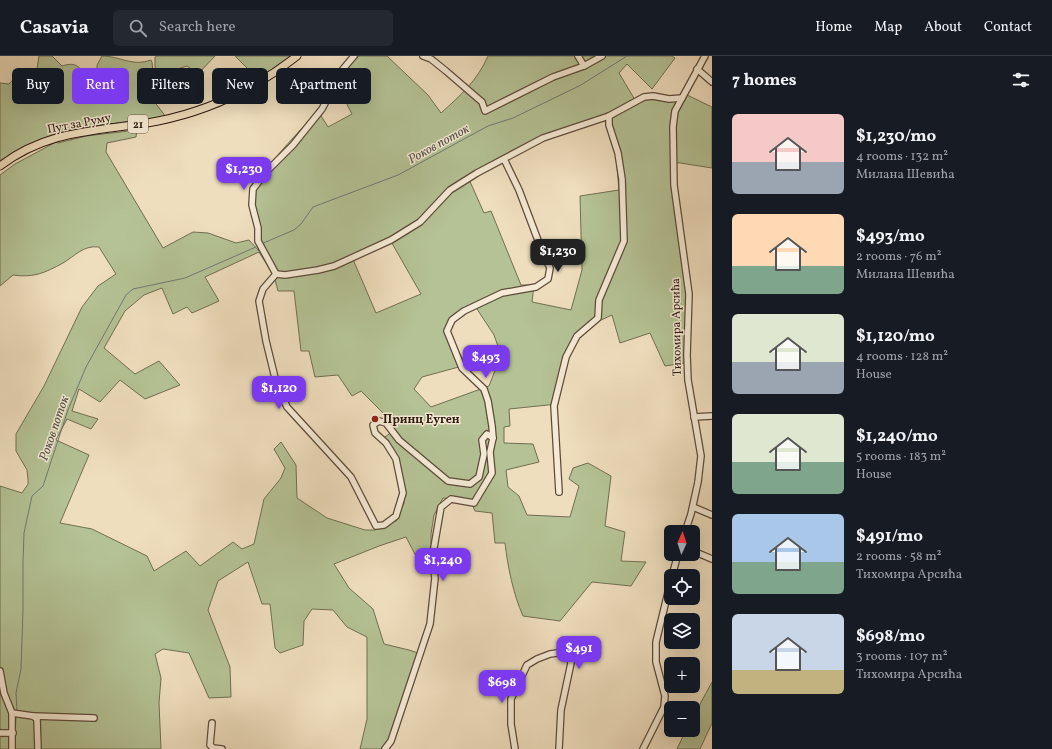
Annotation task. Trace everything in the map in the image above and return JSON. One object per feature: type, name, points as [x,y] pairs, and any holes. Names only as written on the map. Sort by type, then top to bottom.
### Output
[{"type":"main road","name":"Пут за Руму","points":[[0,166],[26,149],[60,136],[158,121],[210,106],[234,96],[254,85],[297,56]]},
{"type":"street","points":[[276,274],[258,241],[258,228],[252,205],[253,188],[266,172],[293,145],[322,109],[343,69],[354,56]]},
{"type":"street","points":[[423,56],[431,59],[482,102],[485,111],[553,77],[584,66],[602,56]]},
{"type":"street","points":[[578,56],[584,66]]},
{"type":"street","name":"Тихомира Арсића","points":[[687,525],[693,507],[698,482],[701,456],[689,388],[687,355],[689,294],[674,185],[673,119],[704,56]]},
{"type":"street","points":[[697,69],[712,82]]},
{"type":"street","points":[[493,438],[487,434],[482,440],[484,454],[479,477],[470,484],[448,481],[399,440],[386,423],[379,421],[373,425],[375,433],[386,443],[396,459],[403,493],[396,516],[384,526],[376,526],[351,477],[287,407],[277,386],[266,341],[260,301],[262,289],[276,274],[305,272],[334,266],[391,240],[420,222],[450,190],[477,173],[542,138],[609,116],[644,97],[653,96],[669,99],[682,98]]},
{"type":"street","points":[[559,492],[554,406],[566,357],[577,336],[598,318],[599,300],[624,241],[622,178],[618,153],[609,125],[609,116]]},
{"type":"street","points":[[385,749],[391,741],[430,624],[435,578],[432,559],[440,507],[451,499],[474,503],[492,474],[490,452],[493,438],[488,401],[484,389],[462,368],[447,331],[452,320],[464,311],[502,292],[536,287],[548,279],[550,268],[519,190],[504,159]]},
{"type":"street","points":[[694,417],[712,416]]},
{"type":"street","points":[[693,507],[712,515]]},
{"type":"street","points":[[700,554],[712,559]]},
{"type":"street","points":[[643,749],[664,707],[665,696],[656,662],[656,646],[665,605]]},
{"type":"street","points":[[515,749],[511,724],[511,699],[527,665],[550,654],[564,652],[569,656],[571,663],[561,710],[559,749]]},
{"type":"street","points":[[0,671],[4,694],[12,713],[12,749]]},
{"type":"street","points":[[12,713],[33,716],[94,718]]},
{"type":"street","points":[[33,716],[37,721],[38,749]]},
{"type":"street","points":[[212,723],[210,745],[213,748],[222,749]]},
{"type":"street","points":[[0,733],[13,733]]},
{"type":"green space","points":[[39,56],[52,56],[62,66],[71,64],[80,68],[72,68],[72,104],[129,104],[129,68],[97,68],[97,65],[102,56],[132,62],[144,62],[151,60],[153,68],[137,68],[137,104],[156,104],[166,117],[101,125],[53,135],[29,145],[0,164],[0,83],[9,84],[12,81],[12,104],[64,104],[64,68],[37,68]]},
{"type":"green space","points":[[215,56],[204,68],[190,68],[187,66],[181,68],[156,68],[155,57]]},
{"type":"green space","points":[[235,56],[294,56],[268,74],[268,68],[247,68]]},
{"type":"green space","points":[[359,56],[387,56],[428,95],[441,113],[462,94],[474,80],[488,56],[672,56],[675,58],[652,89],[627,64],[619,73],[635,100],[650,94],[680,99],[687,95],[712,107],[712,168],[674,162],[677,203],[690,278],[690,362],[665,366],[650,333],[620,343],[612,315],[588,326],[571,351],[560,383],[558,404],[509,409],[510,426],[504,427],[504,443],[533,444],[539,462],[506,470],[508,487],[519,496],[527,515],[570,517],[579,486],[569,479],[573,468],[588,463],[611,476],[605,526],[625,532],[621,561],[646,562],[631,586],[592,582],[560,621],[523,616],[511,580],[505,543],[495,543],[492,513],[475,511],[471,502],[443,498],[434,515],[431,534],[431,563],[419,562],[406,537],[334,564],[349,588],[373,609],[384,644],[418,653],[387,749],[360,749],[367,719],[367,637],[347,627],[333,610],[312,609],[304,621],[303,645],[280,653],[275,648],[270,604],[262,604],[248,562],[218,581],[208,610],[230,667],[231,697],[209,698],[189,653],[163,649],[155,654],[161,678],[159,703],[161,749],[0,749],[0,486],[22,493],[28,484],[27,470],[16,451],[16,434],[44,386],[82,307],[98,286],[116,274],[99,247],[93,247],[84,249],[63,263],[45,272],[27,276],[13,275],[0,286],[0,175],[15,164],[56,142],[58,143],[86,136],[137,130],[136,137],[107,143],[106,152],[163,248],[193,232],[208,233],[236,243],[249,240],[259,251],[254,220],[253,190],[262,174],[318,111],[328,127],[352,114],[347,104],[371,104],[371,68],[348,68]],"holes":[[[604,118],[616,156],[619,190],[580,196],[582,270],[571,310],[532,302],[534,285],[521,285],[491,211],[484,213],[468,177],[543,137]],[[389,238],[421,294],[376,313],[352,257]],[[259,252],[274,276],[278,291],[294,291],[301,351],[309,351],[315,377],[338,375],[352,396],[361,391],[386,416],[392,432],[382,439],[394,456],[400,476],[404,503],[396,521],[375,530],[365,530],[327,518],[297,498],[296,465],[281,442],[274,449],[285,468],[281,478],[264,499],[254,544],[242,549],[233,542],[200,566],[186,551],[154,571],[147,556],[92,529],[60,523],[89,455],[56,440],[67,419],[91,429],[98,419],[72,411],[79,389],[100,402],[120,380],[145,399],[180,385],[159,361],[135,374],[104,348],[125,311],[144,295],[162,288],[173,314],[187,307],[192,313],[219,301],[205,277]],[[473,303],[494,335],[501,355],[489,386],[431,407],[414,389],[422,377],[466,365],[446,329],[449,321]]]},
{"type":"green space","points":[[712,682],[712,723],[700,749],[677,749],[683,737],[700,737],[700,704]]},
{"type":"waterway","name":"Роков поток","points":[[261,244],[294,230],[301,224],[313,207],[398,175],[488,126],[513,118],[581,85],[627,56]]},
{"type":"waterway","name":"Роков поток","points":[[17,711],[16,693],[21,669],[24,533],[32,496],[43,486],[68,410],[86,367],[126,295],[133,289],[185,278],[256,247]]},
{"type":"waterway","name":"Роков поток","points":[[15,738],[16,717]]},
{"type":"place","name":"Принц Еуген","points":[[375,419]]}]
